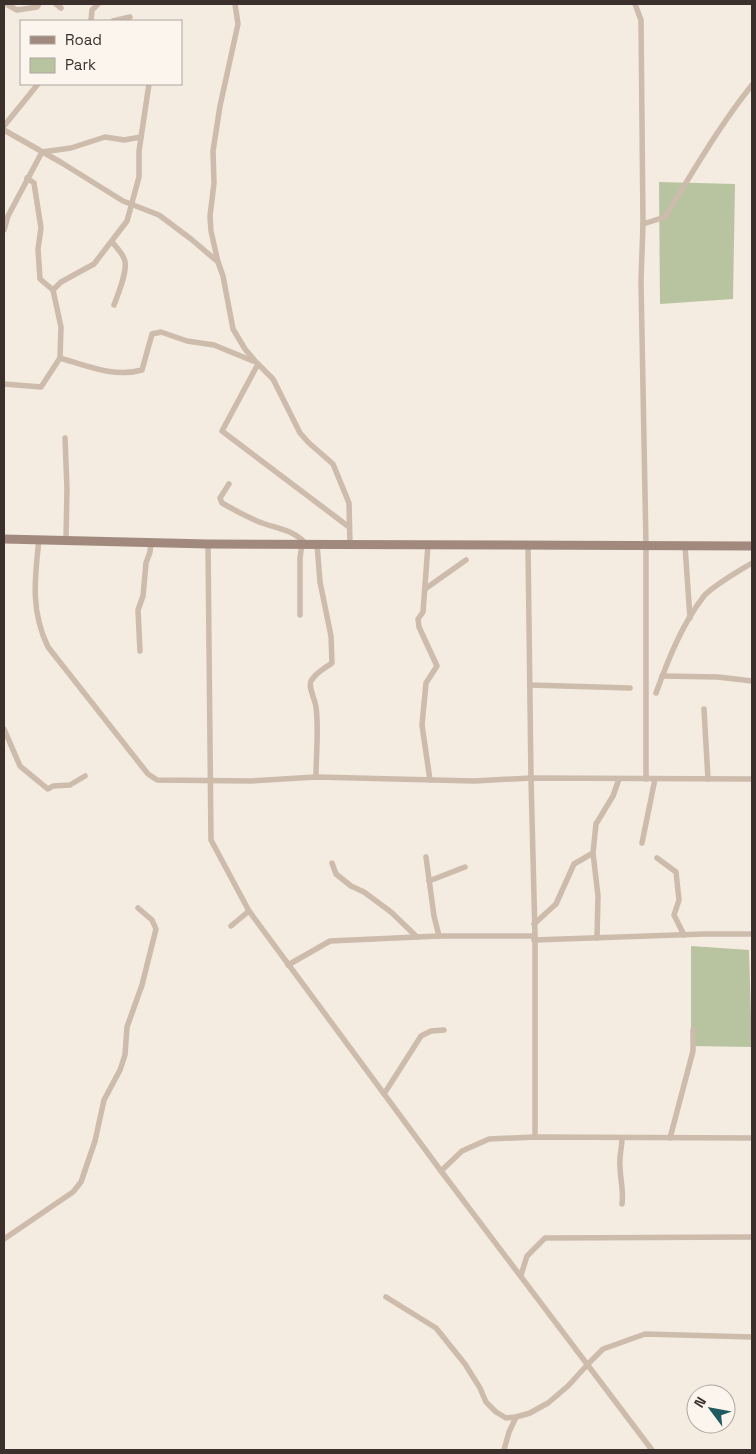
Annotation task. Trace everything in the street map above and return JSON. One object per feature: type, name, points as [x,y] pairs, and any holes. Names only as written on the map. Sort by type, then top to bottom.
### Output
[{"type":"street","points":[[6,4],[17,10],[39,4]]},
{"type":"street","points":[[91,20],[92,10],[98,4]]},
{"type":"street","points":[[235,4],[238,24],[220,106],[213,151],[214,183],[210,216],[211,231],[223,276],[233,329],[245,349],[273,379],[300,433],[308,443],[333,464],[347,496],[350,545]]},
{"type":"street","points":[[635,4],[641,20],[643,224],[640,281],[646,546],[646,778]]},
{"type":"street","points":[[117,20],[130,17]]},
{"type":"street","points":[[4,126],[37,85]]},
{"type":"street","points":[[53,290],[61,282],[94,264],[127,222],[139,177],[141,137],[149,85]]},
{"type":"street","points":[[643,224],[665,217],[716,134],[752,85]]},
{"type":"street","points":[[4,130],[123,201],[159,215],[218,262]]},
{"type":"street","points":[[42,152],[71,148],[104,137],[124,140],[141,137]]},
{"type":"street","points":[[4,230],[8,216],[42,152]]},
{"type":"street","points":[[4,384],[41,387],[60,358],[61,327],[53,290],[40,279],[38,249],[41,228],[34,183],[27,178]]},
{"type":"street","points":[[112,242],[121,253],[125,262],[122,280],[114,305]]},
{"type":"street","points":[[60,358],[103,371],[133,373],[142,370],[152,334],[161,332],[187,341],[214,345],[257,363]]},
{"type":"street","points":[[257,363],[222,431],[349,527]]},
{"type":"street","points":[[65,438],[66,539]]},
{"type":"street","points":[[229,484],[220,498],[222,503],[240,513],[297,536],[304,544]]},
{"type":"street","points":[[4,538],[208,544],[752,546]]},
{"type":"street","points":[[40,539],[34,588],[38,624],[48,647],[148,774],[157,780],[251,781],[316,777],[474,781],[531,778],[752,779]]},
{"type":"street","points":[[140,651],[138,610],[143,596],[146,563],[151,542]]},
{"type":"street","points":[[208,544],[211,840],[249,911],[288,965],[652,1450]]},
{"type":"street","points":[[300,615],[300,558],[304,544]]},
{"type":"street","points":[[316,544],[320,582],[332,636],[332,663],[317,674],[310,684],[316,703],[317,717],[316,777]]},
{"type":"street","points":[[428,545],[424,612],[418,619],[419,627],[437,666],[426,683],[422,725],[430,780]]},
{"type":"street","points":[[528,546],[535,938],[535,1137]]},
{"type":"street","points":[[685,546],[690,618]]},
{"type":"street","points":[[425,589],[466,560]]},
{"type":"street","points":[[656,693],[666,665],[690,618],[705,595],[752,563]]},
{"type":"street","points":[[662,676],[718,677],[752,681]]},
{"type":"street","points":[[530,685],[630,688]]},
{"type":"street","points":[[704,709],[708,779]]},
{"type":"street","points":[[4,729],[20,766],[48,790],[52,786],[70,785],[85,776]]},
{"type":"street","points":[[597,938],[598,896],[593,853],[596,824],[613,796],[618,778]]},
{"type":"street","points":[[642,843],[655,779]]},
{"type":"street","points":[[534,924],[556,904],[574,864],[593,853]]},
{"type":"street","points":[[426,858],[434,916],[439,936]]},
{"type":"street","points":[[657,858],[676,872],[679,900],[674,916],[684,935]]},
{"type":"street","points":[[332,863],[336,874],[391,912],[417,937]]},
{"type":"street","points":[[429,881],[465,867]]},
{"type":"street","points":[[4,1239],[73,1192],[82,1182],[95,1141],[104,1100],[120,1070],[125,1055],[127,1027],[142,986],[156,929],[152,920],[138,908]]},
{"type":"street","points":[[231,926],[249,911]]},
{"type":"street","points":[[288,965],[330,941],[439,936],[597,938],[752,934]]},
{"type":"street","points":[[384,1094],[421,1036],[431,1031],[444,1030]]},
{"type":"street","points":[[670,1138],[693,1050],[693,1030]]},
{"type":"street","points":[[441,1170],[462,1151],[489,1139],[535,1137],[752,1138]]},
{"type":"street","points":[[622,1138],[619,1165],[623,1194],[622,1204]]},
{"type":"street","points":[[521,1275],[527,1256],[545,1238],[752,1237]]},
{"type":"street","points":[[386,1297],[436,1328],[465,1364],[480,1388],[486,1402],[496,1412],[506,1418],[530,1413],[548,1403],[568,1386],[603,1350],[645,1334],[752,1337]]},
{"type":"street","points":[[504,1450],[516,1417]]},
{"type":"green space","points":[[659,182],[735,184],[733,299],[660,304]]},
{"type":"green space","points":[[691,946],[749,950],[752,1047],[691,1046]]}]
